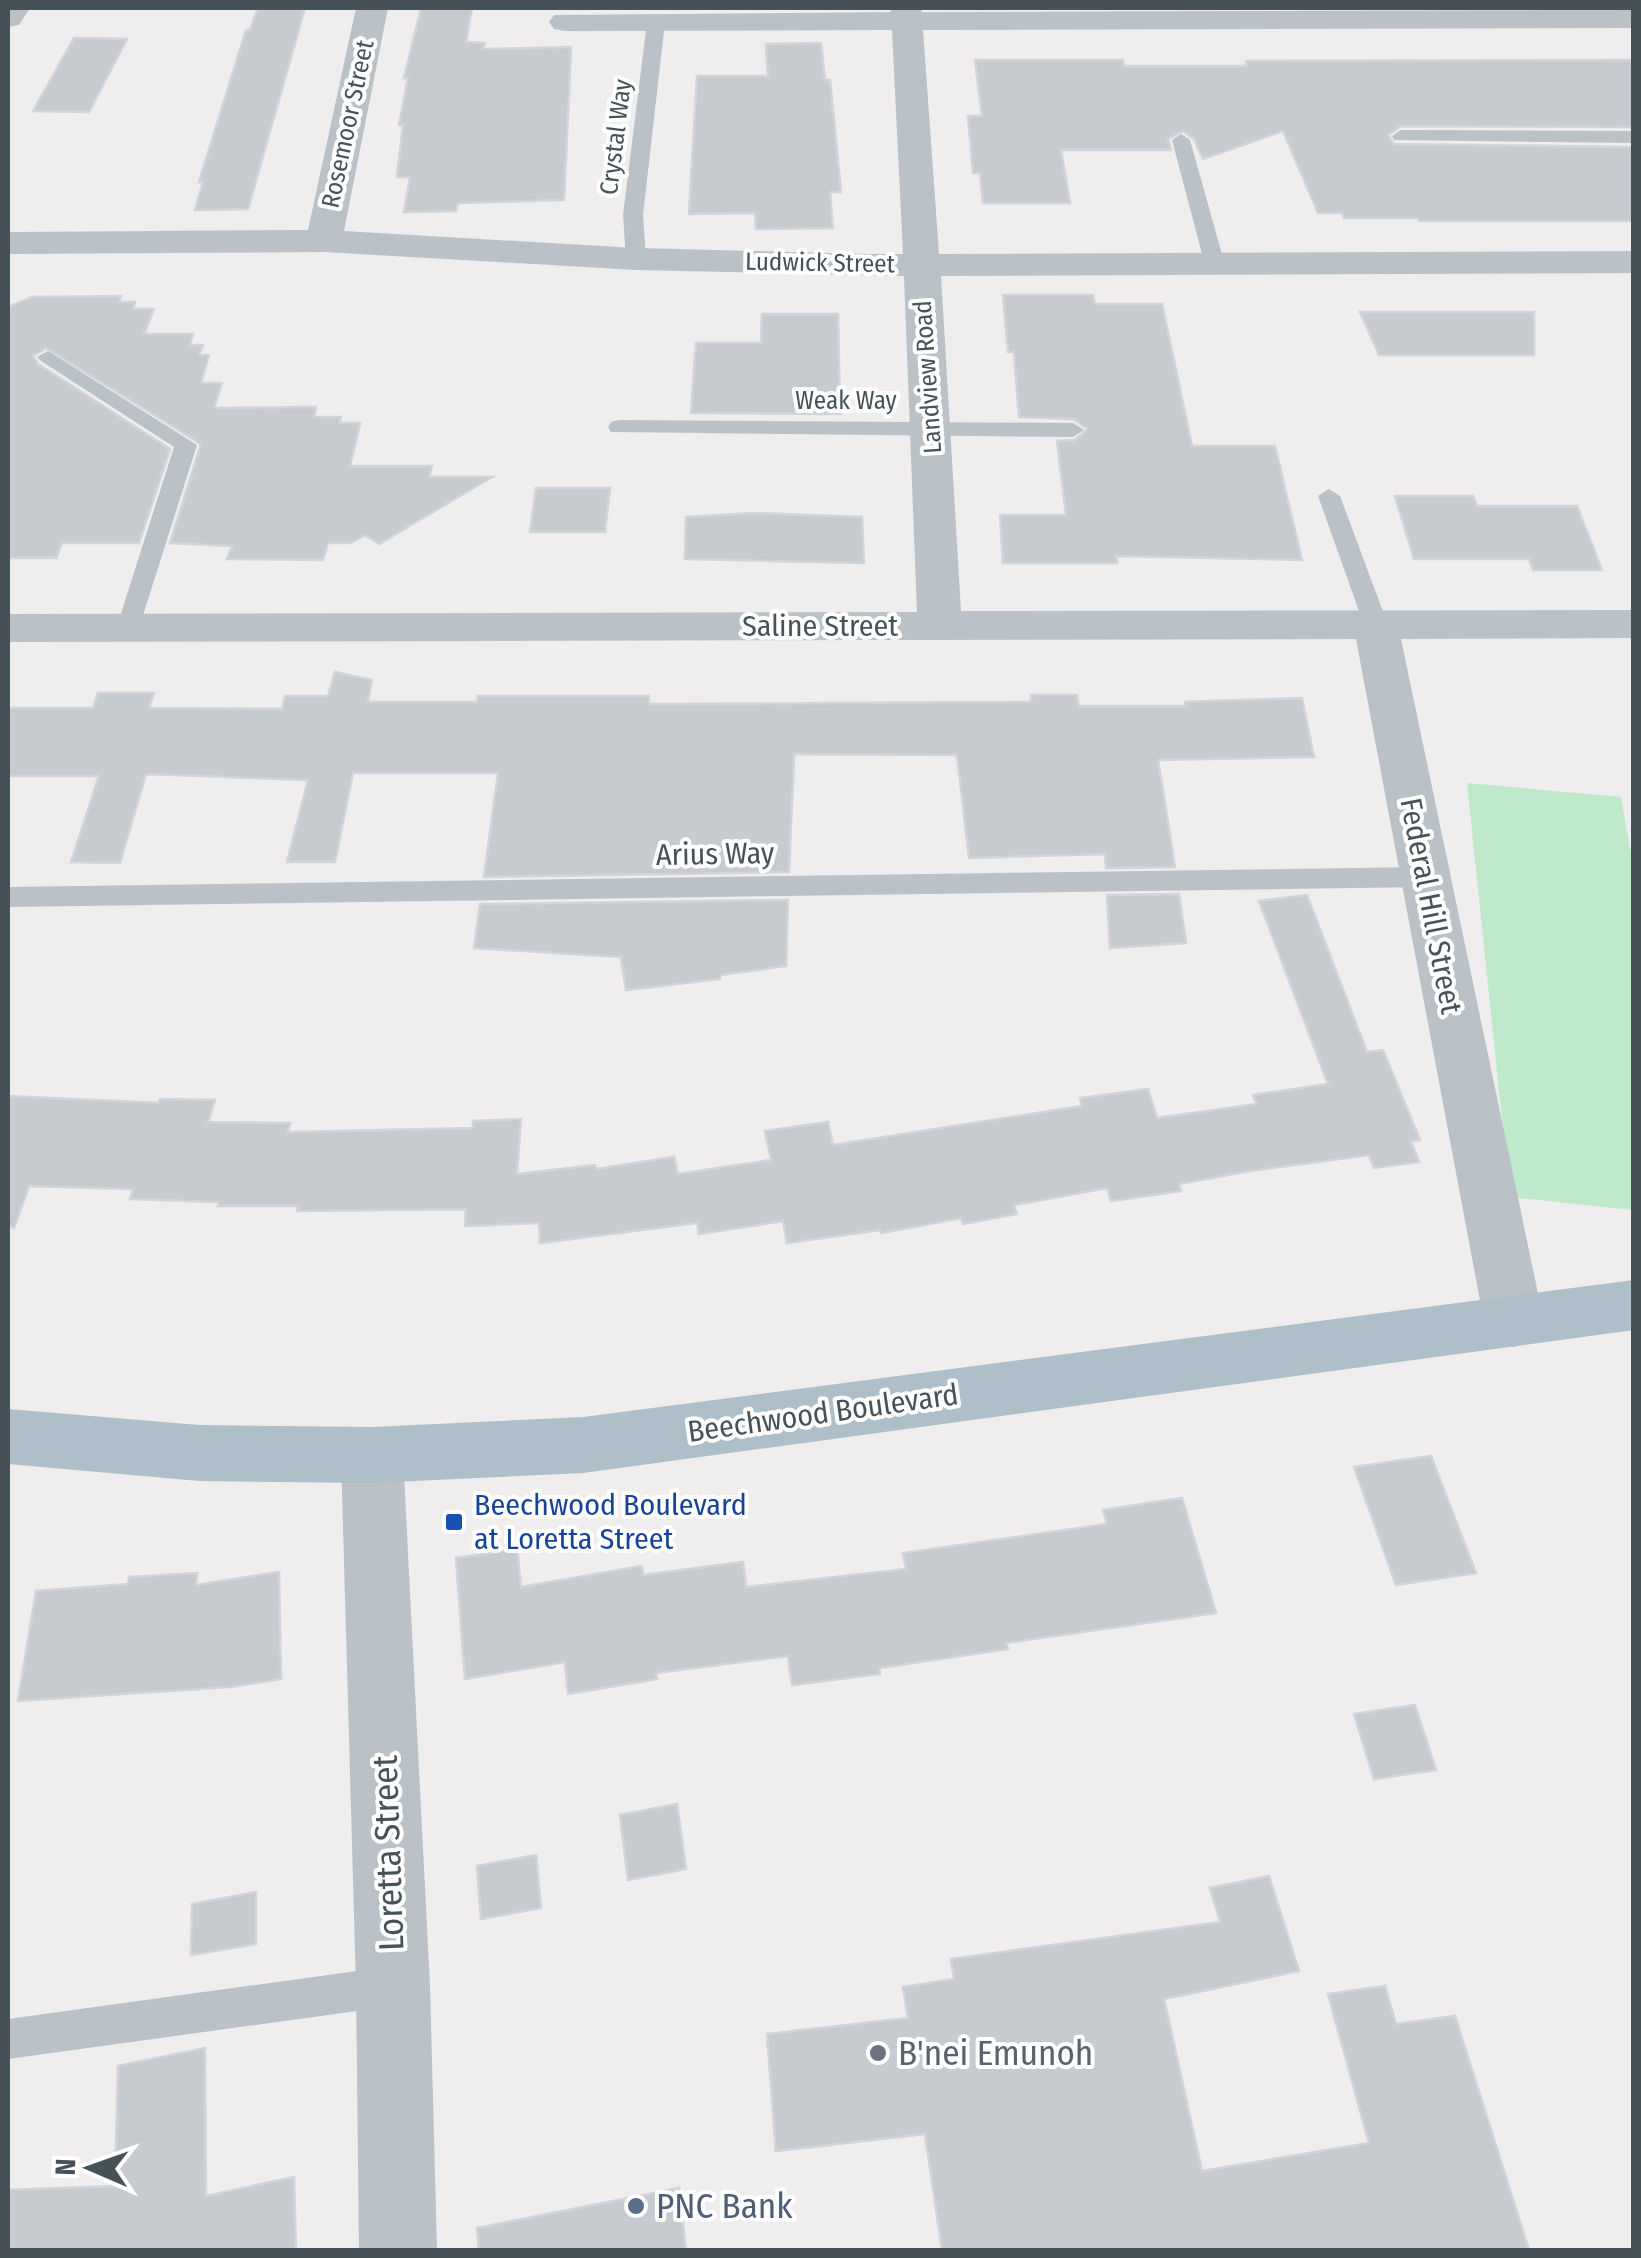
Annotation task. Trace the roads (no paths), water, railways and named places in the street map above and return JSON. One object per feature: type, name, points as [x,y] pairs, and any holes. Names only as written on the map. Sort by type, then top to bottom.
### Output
[{"type":"main road","name":"Beechwood Boulevard","points":[[8,1437],[199,1453],[372,1455],[583,1444],[1634,1306]]},
{"type":"street","points":[[8,18],[14,8]]},
{"type":"street","name":"Rosemoor Street","points":[[324,241],[372,8]]},
{"type":"street","points":[[565,22],[906,14],[1634,19]]},
{"type":"street","name":"Landview Road","points":[[906,14],[940,626]]},
{"type":"street","name":"Ludwick Street","points":[[8,243],[324,241],[636,259],[920,265],[1634,262]]},
{"type":"street","name":"Saline Street","points":[[8,628],[1634,624]]},
{"type":"street","name":"Federal Hill Street","points":[[1376,625],[1514,1322]]},
{"type":"street","name":"Loretta Street","points":[[372,1455],[394,1986],[398,2250]]},
{"type":"lane","name":"Crystal Way","points":[[636,259],[633,216],[656,22]]},
{"type":"lane","points":[[1401,136],[1634,137]]},
{"type":"lane","points":[[1181,140],[1215,265]]},
{"type":"lane","points":[[48,357],[186,445],[129,626]]},
{"type":"lane","name":"Weak Way","points":[[619,428],[1073,430]]},
{"type":"lane","name":"Federal Hill Street","points":[[1329,496],[1376,625]]},
{"type":"lane","name":"Arius Way","points":[[8,897],[1424,877]]},
{"type":"lane","points":[[8,2039],[394,1986]]},
{"type":"place","name":"Beechwood Boulevard at Loretta Street","points":[[454,1522]]},
{"type":"place","name":"B'nei Emunoh","points":[[878,2053]]},
{"type":"place","name":"PNC Bank","points":[[636,2206]]}]
